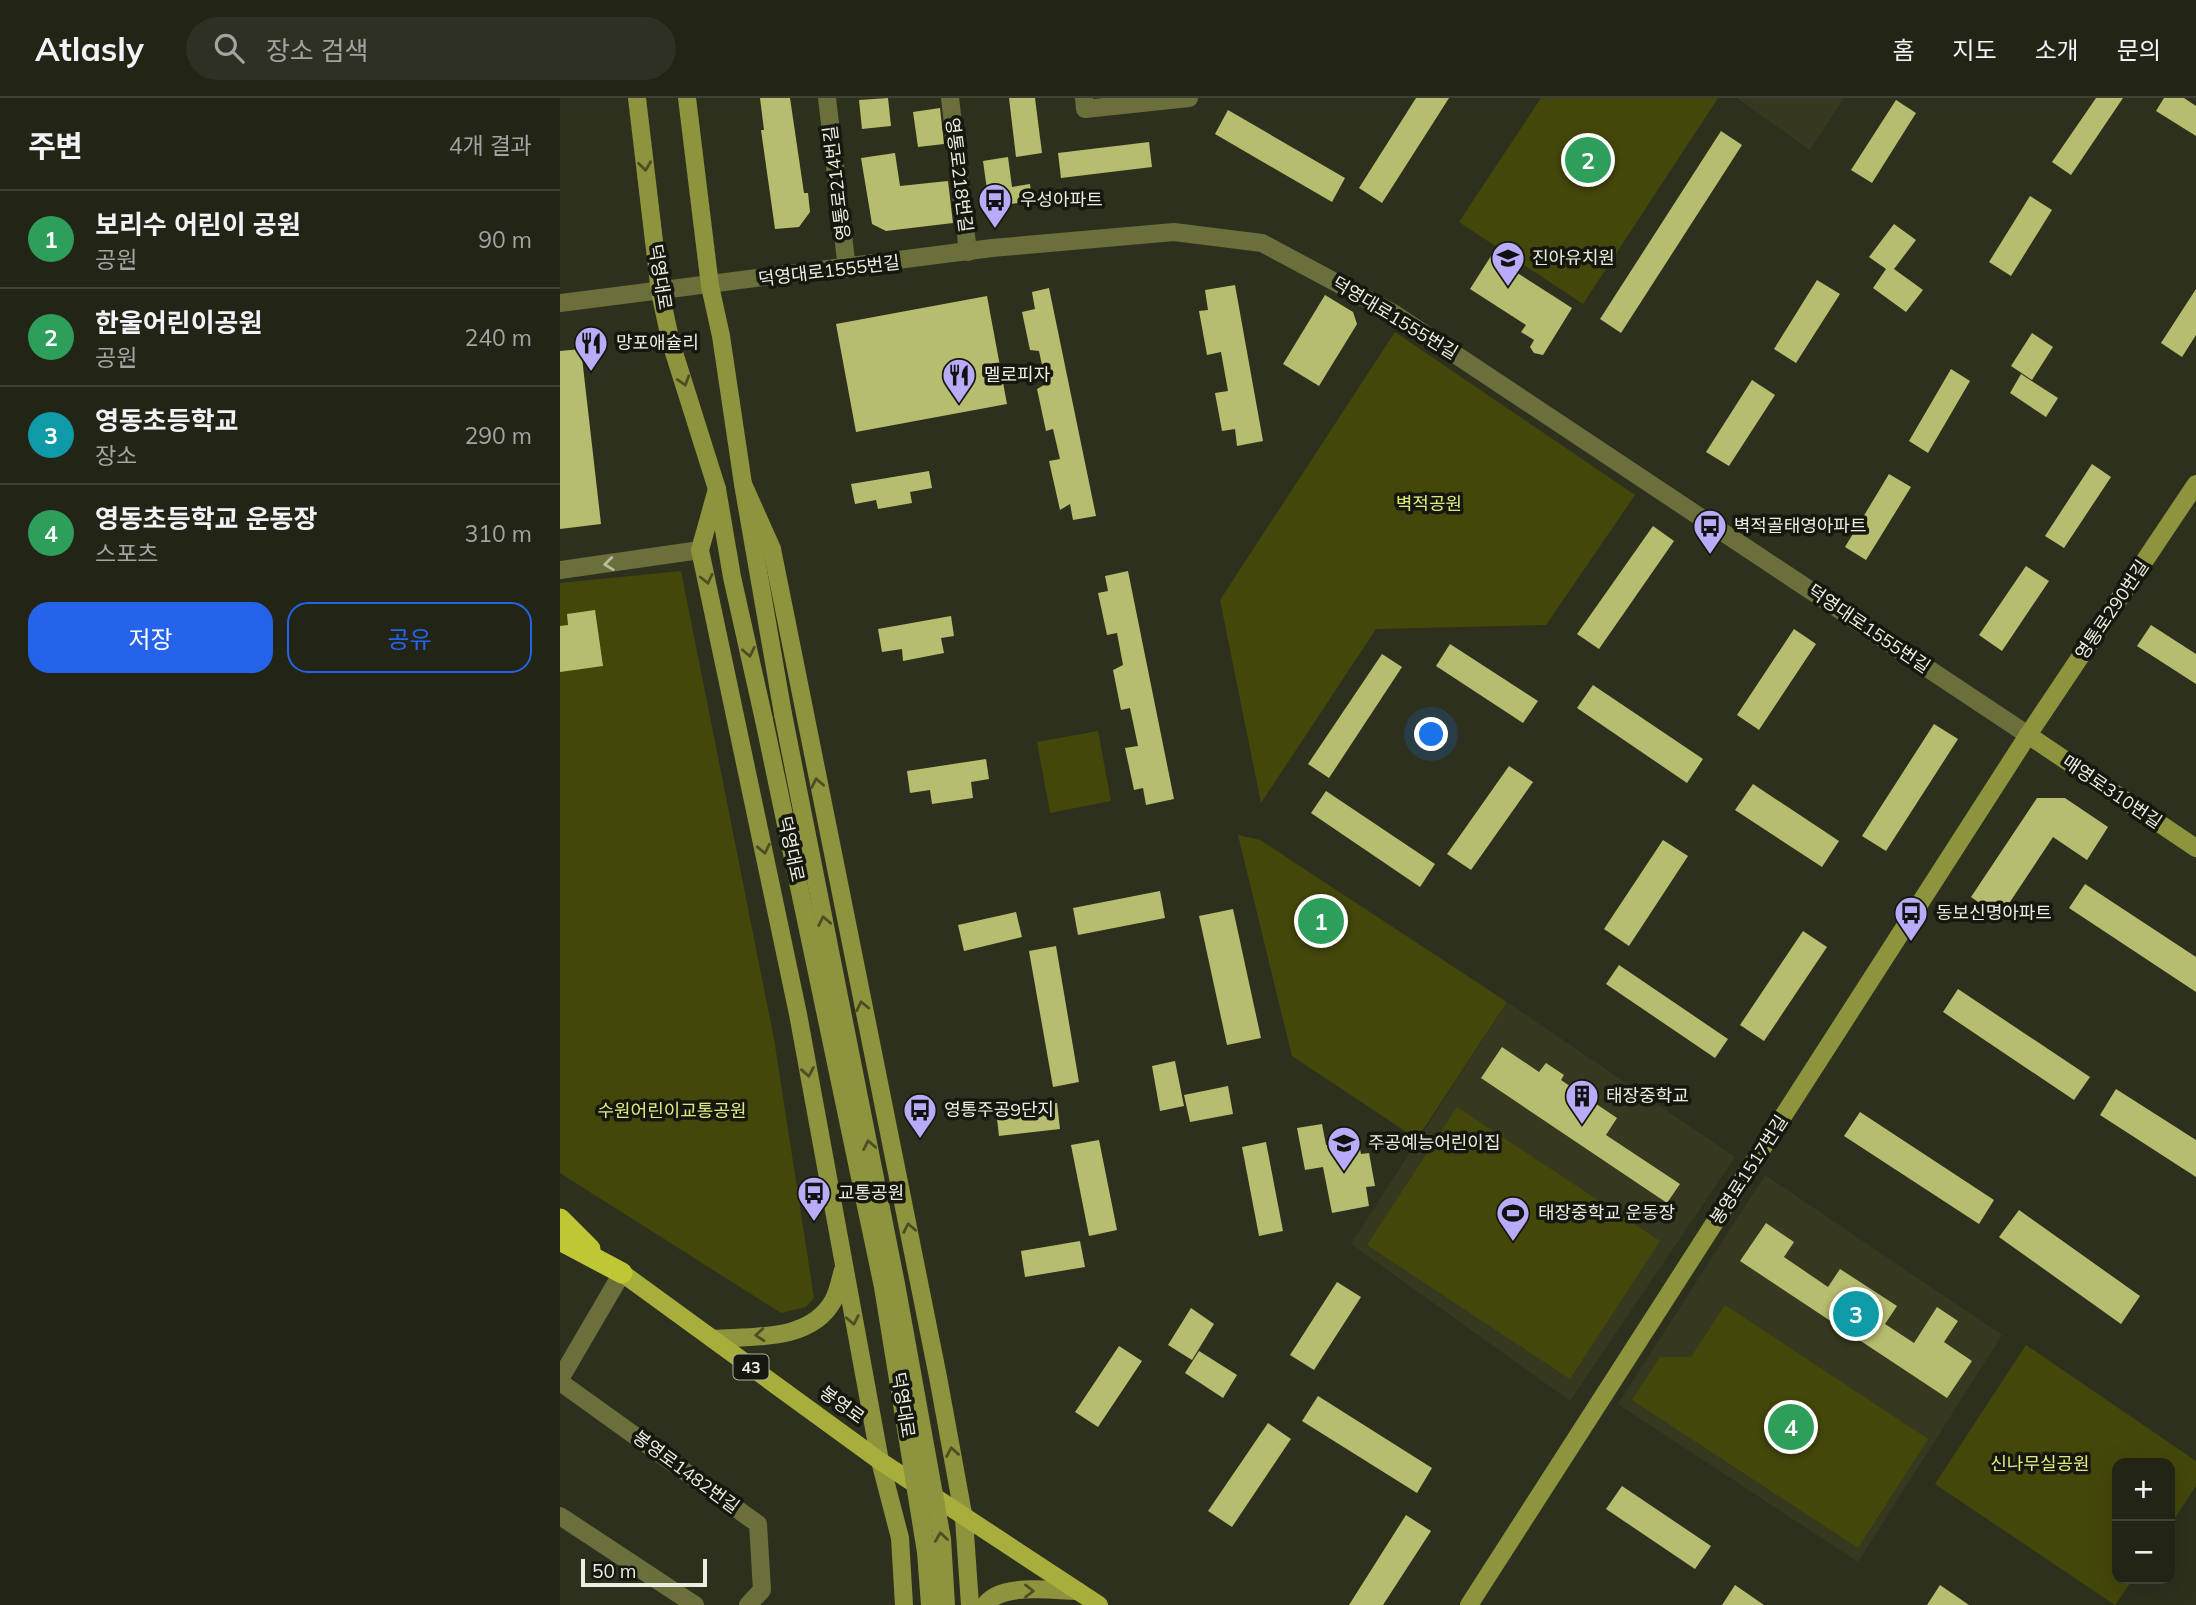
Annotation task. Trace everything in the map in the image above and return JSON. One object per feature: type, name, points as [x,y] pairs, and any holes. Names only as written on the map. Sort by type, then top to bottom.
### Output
[{"type":"highway","points":[[560,1219],[613,1268]]},
{"type":"highway","name":"봉영로","points":[[560,1240],[613,1268]]},
{"type":"main road","name":"덕영대로","points":[[637,98],[660,292],[671,343],[717,489],[733,577],[883,1287],[926,1552],[930,1605]]},
{"type":"main road","name":"덕영대로","points":[[687,98],[710,286],[721,336],[743,484],[783,714],[899,1297],[942,1539],[946,1605]]},
{"type":"main road","points":[[743,484],[772,549],[964,1519],[970,1605]]},
{"type":"main road","name":"영통로290번길","points":[[2028,735],[2196,484]]},
{"type":"main road","points":[[717,489],[701,550],[797,1014],[880,1461],[900,1538],[904,1605]]},
{"type":"main road","name":"매영로310번길","points":[[2028,735],[2196,848]]},
{"type":"main road","name":"봉영로1517번길","points":[[1469,1605],[2028,735]]},
{"type":"main road","name":"봉영로","points":[[613,1268],[880,1461],[964,1519],[1099,1605]]},
{"type":"main road","points":[[713,1339],[789,1333],[815,1322],[832,1302],[843,1270]]},
{"type":"main road","points":[[985,1605],[989,1599],[1008,1592],[1078,1591]]},
{"type":"street","name":"영통로214번길","points":[[827,98],[847,269]]},
{"type":"street","name":"영통로218번길","points":[[950,98],[968,252]]},
{"type":"street","points":[[1084,98],[1085,109],[1189,98]]},
{"type":"street","name":"덕영대로1555번길","points":[[560,303],[968,252],[1174,232],[1262,243],[1392,313],[2028,735]]},
{"type":"street","points":[[560,570],[701,550]]},
{"type":"street","name":"봉영로1482번길","points":[[613,1268],[560,1381],[758,1524],[762,1590],[748,1605]]},
{"type":"street","points":[[560,1516],[695,1605]]},
{"type":"shaded area","points":[[1737,98],[1844,98],[1810,150]]},
{"type":"shaded area","points":[[1507,1002],[1735,1157],[1570,1401],[1351,1244]]},
{"type":"shaded area","points":[[1765,1175],[2002,1335],[1858,1562],[1618,1404]]},
{"type":"green space","points":[[1541,98],[1718,98],[1583,304],[1459,222]]},
{"type":"green space","name":"벽적공원","points":[[1395,332],[1635,495],[1546,625],[1376,629],[1261,803],[1220,600]]},
{"type":"green space","name":"수원어린이교통공원","points":[[681,571],[774,1039],[814,1298],[806,1307],[781,1313],[560,1173],[560,583]]},
{"type":"green space","points":[[1098,731],[1111,801],[1050,813],[1037,742]]},
{"type":"green space","points":[[1238,835],[1260,840],[1507,1002],[1417,1139],[1292,1056]]},
{"type":"green space","name":"태장중학교 운동장","points":[[1457,1107],[1660,1241],[1570,1379],[1367,1245]]},
{"type":"green space","points":[[1725,1305],[1928,1439],[1858,1548],[1632,1400],[1660,1357],[1691,1357]]},
{"type":"green space","name":"신나무실공원","points":[[2026,1345],[2196,1461],[2196,1486],[2175,1518],[2175,1458],[2112,1458],[2112,1584],[2130,1584],[2115,1605],[1935,1484]]},
{"type":"building","points":[[760,98],[790,98],[804,193],[808,193],[810,212],[799,227],[775,229],[761,130],[764,130]]},
{"type":"building","points":[[888,98],[891,126],[862,129],[859,100]]},
{"type":"building","points":[[1009,98],[1035,98],[1042,153],[1016,157]]},
{"type":"building","points":[[1416,98],[1449,98],[1382,203],[1359,188]]},
{"type":"building","points":[[2096,98],[2123,98],[2071,175],[2052,162]]},
{"type":"building","points":[[2164,98],[2184,98],[2196,106],[2196,136],[2156,111]]},
{"type":"building","points":[[1896,100],[1916,113],[1872,183],[1851,170]]},
{"type":"building","points":[[940,108],[944,144],[918,147],[913,112]]},
{"type":"building","points":[[1228,110],[1345,178],[1332,202],[1215,134]]},
{"type":"building","points":[[1721,131],[1742,145],[1621,333],[1600,319]]},
{"type":"building","points":[[1149,142],[1152,167],[1061,178],[1058,153]]},
{"type":"building","points":[[895,153],[900,186],[948,181],[953,223],[886,231],[872,224],[861,158]]},
{"type":"building","points":[[1008,157],[1012,187],[1030,184],[1032,201],[996,206],[988,197],[983,161]]},
{"type":"building","points":[[2030,196],[2052,210],[2011,276],[1989,262]]},
{"type":"building","points":[[1894,224],[1916,240],[1894,269],[1923,290],[1906,312],[1873,288],[1886,269],[1869,257]]},
{"type":"building","points":[[1491,256],[1572,308],[1543,355],[1534,353],[1530,347],[1534,340],[1521,332],[1526,325],[1470,289]]},
{"type":"building","points":[[1817,280],[1840,294],[1796,363],[1774,349]]},
{"type":"building","points":[[1235,285],[1263,441],[1237,446],[1235,429],[1222,431],[1215,393],[1228,391],[1221,352],[1207,355],[1199,311],[1208,310],[1205,290]]},
{"type":"building","points":[[1049,288],[1096,516],[1073,520],[1070,504],[1060,510],[1049,461],[1060,459],[1053,429],[1046,431],[1037,389],[1046,384],[1039,351],[1030,350],[1022,312],[1035,309],[1032,292]]},
{"type":"building","points":[[2196,289],[2196,335],[2182,357],[2161,343]]},
{"type":"building","points":[[1325,295],[1353,312],[1357,324],[1319,386],[1283,364]]},
{"type":"building","points":[[987,296],[1007,404],[856,432],[836,324]]},
{"type":"building","points":[[2032,333],[2053,347],[2032,380],[2011,366]]},
{"type":"building","points":[[581,349],[601,524],[560,529],[560,351]]},
{"type":"building","points":[[1951,369],[1970,381],[1928,453],[1909,441]]},
{"type":"building","points":[[2021,374],[2058,398],[2046,417],[2010,393]]},
{"type":"building","points":[[1752,380],[1775,395],[1729,466],[1706,452]]},
{"type":"building","points":[[2092,464],[2111,477],[2064,548],[2045,536]]},
{"type":"building","points":[[929,471],[932,488],[910,492],[912,503],[878,509],[876,500],[855,504],[851,484]]},
{"type":"building","points":[[1889,474],[1911,487],[1866,560],[1845,547]]},
{"type":"building","points":[[1653,526],[1674,541],[1599,649],[1577,634]]},
{"type":"building","points":[[2026,566],[2049,581],[2002,651],[1979,635]]},
{"type":"building","points":[[1128,571],[1174,799],[1146,805],[1143,788],[1134,790],[1125,748],[1138,746],[1130,708],[1121,710],[1113,670],[1123,665],[1117,633],[1107,635],[1098,593],[1108,591],[1105,576]]},
{"type":"building","points":[[595,610],[603,666],[560,672],[560,626],[568,625],[567,614]]},
{"type":"building","points":[[951,616],[954,636],[941,638],[944,653],[903,661],[902,649],[882,652],[878,629]]},
{"type":"building","points":[[2151,625],[2196,654],[2196,684],[2137,646]]},
{"type":"building","points":[[1794,629],[1816,644],[1759,730],[1737,715]]},
{"type":"building","points":[[1450,644],[1538,701],[1523,723],[1436,666]]},
{"type":"building","points":[[1382,654],[1402,667],[1329,778],[1308,764]]},
{"type":"building","points":[[1593,685],[1703,759],[1687,783],[1577,708]]},
{"type":"building","points":[[1934,724],[1958,739],[1886,851],[1862,836]]},
{"type":"building","points":[[986,759],[989,779],[971,782],[973,798],[932,804],[930,790],[910,793],[907,771]]},
{"type":"building","points":[[1509,766],[1533,782],[1471,870],[1447,854]]},
{"type":"building","points":[[1753,784],[1839,841],[1822,867],[1735,810]]},
{"type":"building","points":[[1326,791],[1435,864],[1420,887],[1311,813]]},
{"type":"building","points":[[2037,798],[2065,798],[2108,827],[2087,860],[2053,837],[2000,917],[1971,897]]},
{"type":"building","points":[[1663,840],[1688,856],[1629,946],[1604,929]]},
{"type":"building","points":[[2085,884],[2196,957],[2196,992],[2069,908]]},
{"type":"building","points":[[1160,891],[1165,918],[1078,935],[1073,908]]},
{"type":"building","points":[[1233,909],[1261,1038],[1227,1045],[1199,916]]},
{"type":"building","points":[[1016,912],[1022,937],[964,951],[958,925]]},
{"type":"building","points":[[1803,931],[1827,947],[1764,1041],[1740,1025]]},
{"type":"building","points":[[1056,946],[1079,1082],[1053,1087],[1029,951]]},
{"type":"building","points":[[1619,965],[1728,1039],[1715,1058],[1606,984]]},
{"type":"building","points":[[1958,989],[2090,1077],[2074,1100],[1943,1012]]},
{"type":"building","name":"태장중학교","points":[[1502,1047],[1539,1072],[1546,1063],[1564,1075],[1561,1080],[1617,1118],[1606,1135],[1680,1184],[1667,1203],[1481,1078]]},
{"type":"building","points":[[1175,1061],[1184,1106],[1160,1111],[1152,1066]]},
{"type":"building","points":[[1228,1086],[1233,1114],[1190,1122],[1184,1095]]},
{"type":"building","points":[[2116,1089],[2196,1140],[2196,1177],[2100,1115]]},
{"type":"building","points":[[1057,1103],[1060,1129],[999,1136],[996,1110]]},
{"type":"building","points":[[1860,1112],[1994,1200],[1979,1224],[1844,1136]]},
{"type":"building","points":[[1322,1124],[1326,1145],[1358,1139],[1361,1154],[1369,1153],[1375,1186],[1366,1187],[1369,1206],[1332,1213],[1323,1167],[1305,1170],[1297,1128]]},
{"type":"building","points":[[1099,1140],[1117,1230],[1089,1236],[1071,1145]]},
{"type":"building","points":[[1266,1142],[1283,1231],[1259,1236],[1242,1147]]},
{"type":"building","points":[[2019,1210],[2140,1296],[2121,1324],[1999,1237]]},
{"type":"building","points":[[1766,1223],[1794,1242],[1784,1257],[1828,1287],[1840,1269],[1897,1306],[1885,1324],[1914,1343],[1937,1307],[1958,1321],[1944,1342],[1972,1361],[1947,1398],[1740,1261]]},
{"type":"building","points":[[1080,1241],[1085,1267],[1025,1277],[1021,1251]]},
{"type":"building","points":[[1337,1282],[1361,1297],[1314,1370],[1290,1355]]},
{"type":"building","points":[[1191,1308],[1214,1324],[1192,1360],[1168,1345]]},
{"type":"building","points":[[1119,1346],[1142,1361],[1098,1427],[1075,1412]]},
{"type":"building","points":[[1199,1351],[1237,1375],[1223,1398],[1185,1373]]},
{"type":"building","points":[[1318,1396],[1432,1468],[1417,1493],[1302,1421]]},
{"type":"building","points":[[1268,1423],[1291,1439],[1232,1527],[1208,1511]]},
{"type":"building","points":[[1622,1486],[1711,1546],[1695,1569],[1606,1509]]},
{"type":"building","points":[[1406,1515],[1431,1531],[1383,1605],[1349,1605]]},
{"type":"building","points":[[1735,1585],[1764,1605],[1722,1605]]},
{"type":"building","points":[[1940,1585],[1969,1605],[1927,1605]]},
{"type":"place","name":"한울어린이공원","points":[[1588,160]]},
{"type":"place","name":"우성아파트","points":[[995,230]]},
{"type":"place","name":"진아유치원","points":[[1508,288]]},
{"type":"place","name":"망포애슐리","points":[[591,373]]},
{"type":"place","name":"멜로피자","points":[[959,405]]},
{"type":"place","name":"벽적골태영아파트","points":[[1710,556]]},
{"type":"place","name":"보리수 어린이 공원","points":[[1321,921]]},
{"type":"place","name":"동보신명아파트","points":[[1911,943]]},
{"type":"place","name":"태장중학교","points":[[1582,1126]]},
{"type":"place","name":"영통주공9단지","points":[[920,1140]]},
{"type":"place","name":"주공예능어린이집","points":[[1344,1173]]},
{"type":"place","name":"교통공원","points":[[814,1223]]},
{"type":"place","name":"태장중학교 운동장","points":[[1513,1243]]},
{"type":"place","name":"영동초등학교","points":[[1856,1314]]},
{"type":"place","name":"영동초등학교 운동장","points":[[1791,1427]]}]
